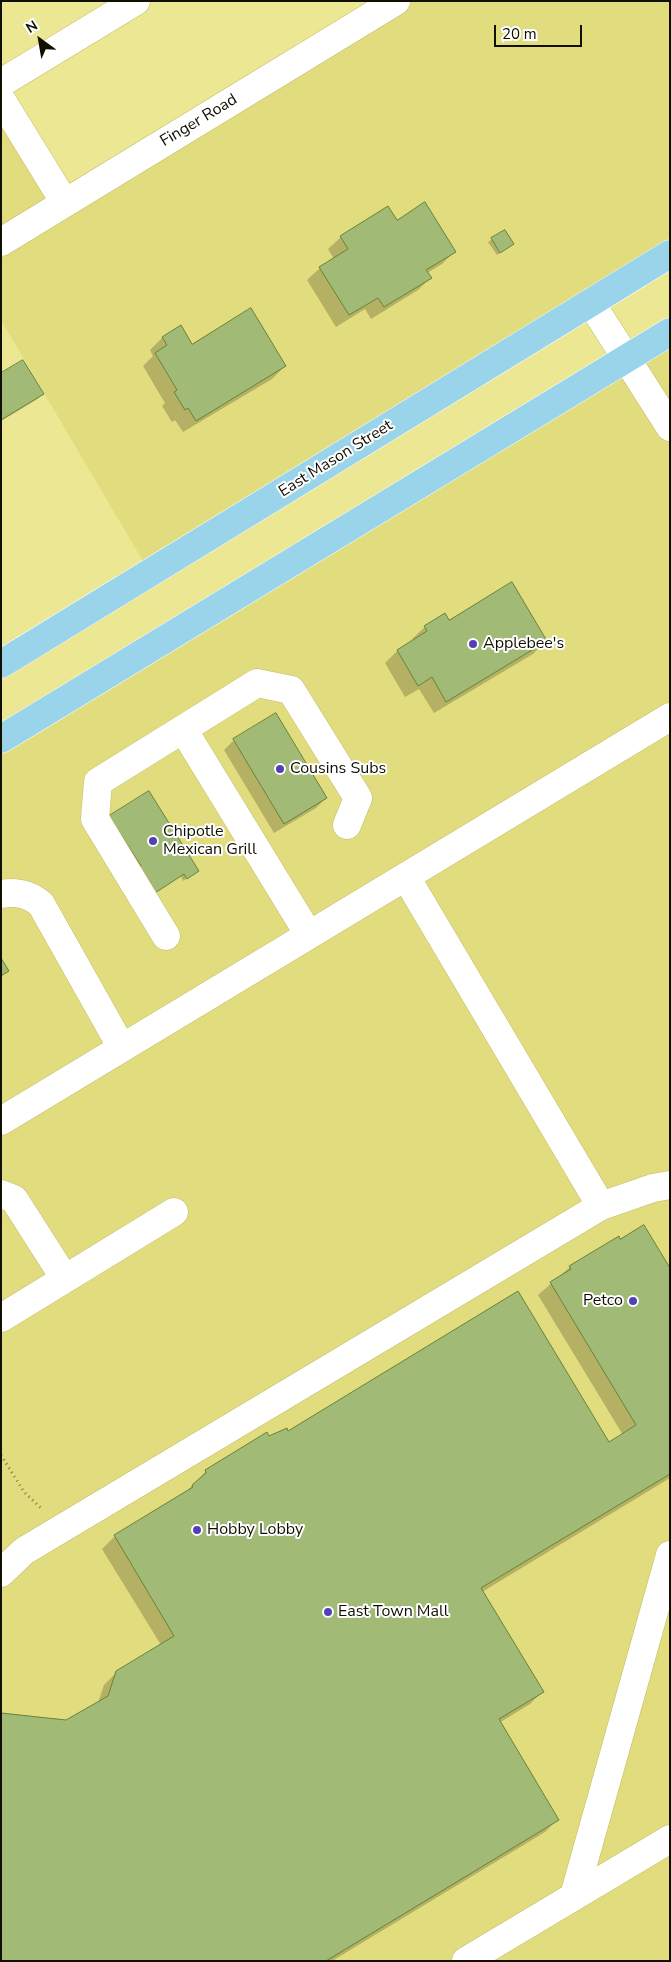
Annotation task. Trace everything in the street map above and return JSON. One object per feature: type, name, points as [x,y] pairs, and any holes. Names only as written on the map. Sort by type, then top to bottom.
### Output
[{"type":"main road","name":"East Mason Street","points":[[1,664],[670,254]]},
{"type":"main road","points":[[1,739],[670,332]]},
{"type":"street","points":[[1,83],[136,1]]},
{"type":"street","name":"Finger Road","points":[[1,242],[396,1]]},
{"type":"street","points":[[1,99],[65,203]]},
{"type":"street","points":[[590,302],[670,427]]},
{"type":"street","points":[[166,936],[95,819],[98,782],[257,683],[291,690],[358,798],[347,826]]},
{"type":"street","points":[[1,1120],[670,717]]},
{"type":"street","points":[[183,729],[309,936]]},
{"type":"street","points":[[406,877],[601,1206]]},
{"type":"street","points":[[1,894],[10,892],[21,893],[32,896],[41,904],[122,1048]]},
{"type":"street","points":[[1,1573],[24,1551],[601,1206],[653,1188],[670,1185]]},
{"type":"street","points":[[1,1194],[14,1199],[66,1279]]},
{"type":"street","points":[[1,1318],[174,1212]]},
{"type":"street","points":[[574,1896],[670,1555]]},
{"type":"street","points":[[466,1961],[670,1838]]},
{"type":"path","points":[[1,1455],[24,1492],[43,1510],[50,1520],[64,1527]]},
{"type":"shaded area","points":[[396,1],[670,1],[670,254],[150,573],[1,320],[1,99],[65,203]]},
{"type":"shaded area","points":[[670,332],[670,1961],[1,1961],[1,739]]},
{"type":"building","points":[[425,202],[456,252],[426,270],[432,278],[384,307],[378,298],[349,315],[319,267],[348,249],[340,236],[388,206],[397,220]]},
{"type":"building","points":[[505,230],[514,244],[500,253],[491,238]]},
{"type":"building","points":[[251,308],[286,366],[196,421],[188,408],[185,410],[174,392],[177,390],[155,353],[167,345],[162,337],[181,325],[192,344]]},
{"type":"building","points":[[23,360],[44,394],[1,420],[1,373]]},
{"type":"building","points":[[512,582],[547,641],[446,702],[432,677],[418,686],[397,650],[427,631],[424,626],[445,613],[449,620]]},
{"type":"building","name":"Cousins Subs","points":[[276,713],[327,798],[284,824],[233,739]]},
{"type":"building","name":"Chipotle Mexican Grill","points":[[149,791],[199,871],[187,879],[184,874],[155,893],[133,871],[141,866],[109,816]]},
{"type":"building","points":[[1,958],[9,971],[1,976]]},
{"type":"building","name":"East Town Mall","points":[[644,1225],[670,1268],[670,1474],[481,1588],[544,1692],[499,1719],[559,1820],[326,1961],[1,1961],[1,1713],[66,1720],[108,1696],[116,1671],[174,1636],[114,1535],[193,1487],[192,1485],[206,1473],[205,1470],[267,1432],[269,1436],[287,1428],[288,1431],[518,1291],[609,1442],[636,1425],[550,1282],[571,1269],[569,1266],[619,1236],[620,1239]]},
{"type":"place","name":"Applebee's","points":[[473,644]]},
{"type":"place","name":"Cousins Subs","points":[[280,769]]},
{"type":"place","name":"Chipotle Mexican Grill","points":[[153,841]]},
{"type":"place","name":"Petco","points":[[633,1301]]},
{"type":"place","name":"Hobby Lobby","points":[[197,1530]]},
{"type":"place","name":"East Town Mall","points":[[328,1612]]}]
